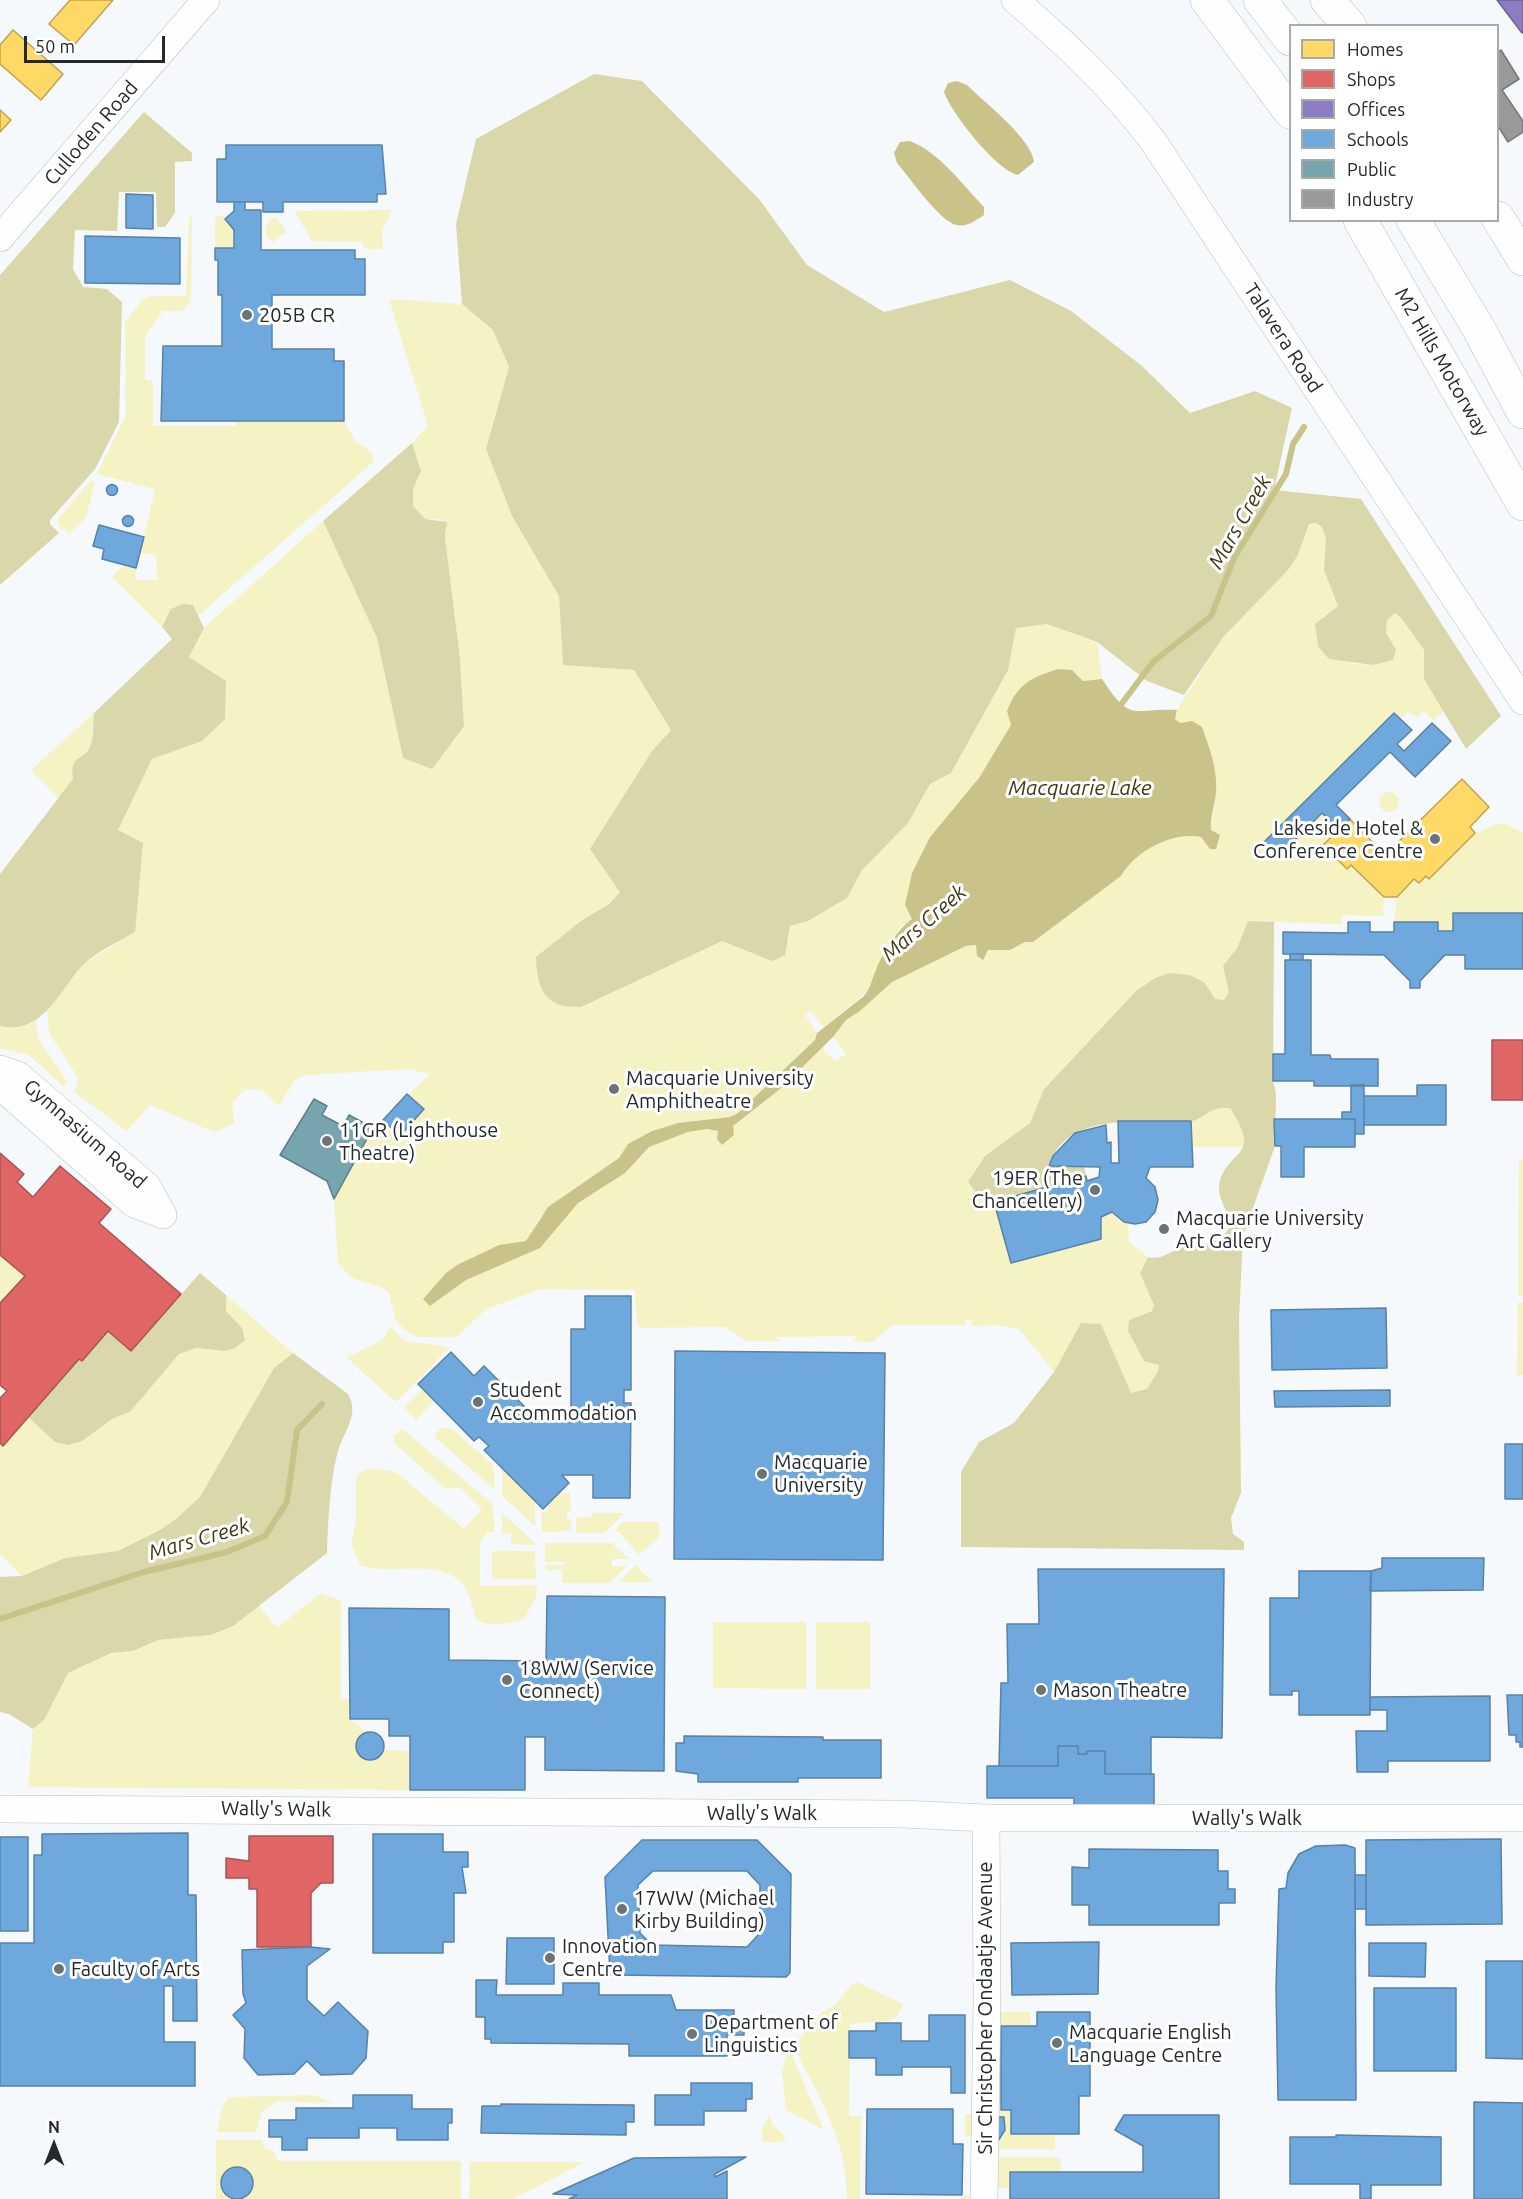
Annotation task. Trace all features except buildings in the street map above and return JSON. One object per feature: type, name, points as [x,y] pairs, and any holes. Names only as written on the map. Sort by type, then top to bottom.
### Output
[{"type":"highway","points":[[1207,0],[1289,111]]},
{"type":"highway","points":[[1260,0],[1289,38]]},
{"type":"highway","points":[[1327,0],[1348,24]]},
{"type":"highway","points":[[1499,221],[1523,259]]},
{"type":"highway","name":"M2 Hills Motorway","points":[[1361,222],[1523,504]]},
{"type":"highway","points":[[1414,222],[1479,329],[1523,412]]},
{"type":"street","name":"Culloden Road","points":[[0,238],[207,0]]},
{"type":"street","name":"Talavera Road","points":[[1015,0],[1098,76],[1125,105],[1153,141],[1523,701]]},
{"type":"street","name":"Gymnasium Road","points":[[0,1069],[18,1075],[147,1186],[163,1215],[134,1204],[0,1086]]},
{"type":"street","name":"Wally's Walk","points":[[0,1809],[890,1814],[986,1818],[1523,1818]]},
{"type":"street","name":"Sir Christopher Ondaatje Avenue","points":[[984,2199],[987,2002],[986,1818]]},
{"type":"shaded area","points":[[594,74],[642,81],[759,199],[807,265],[884,312],[1010,280],[1071,311],[1142,366],[1190,413],[1255,391],[1292,408],[1274,490],[1361,499],[1501,716],[1466,749],[1424,679],[1424,650],[1402,619],[1395,613],[1387,620],[1386,633],[1396,650],[1393,660],[1373,665],[1329,659],[1318,646],[1315,624],[1338,606],[1324,570],[1326,539],[1322,527],[1316,523],[1309,524],[1298,555],[1288,570],[1224,636],[1184,695],[1147,681],[1097,642],[1047,624],[1016,628],[1008,670],[951,773],[930,784],[908,823],[862,870],[847,898],[808,921],[790,926],[785,955],[772,961],[722,941],[581,1007],[559,1004],[551,1000],[541,988],[536,957],[581,921],[609,904],[620,892],[590,849],[652,751],[671,730],[634,670],[563,665],[559,596],[512,516],[486,449],[509,367],[493,330],[462,304],[456,224],[476,139]]},
{"type":"shaded area","points":[[144,112],[192,153],[192,161],[175,162],[175,213],[165,227],[157,227],[156,192],[119,192],[117,231],[75,230],[73,269],[83,287],[107,289],[122,302],[119,422],[95,469],[50,520],[50,524],[59,533],[0,585],[0,275]]},
{"type":"shaded area","points":[[392,210],[382,232],[383,249],[365,249],[362,242],[312,241],[294,211]]},
{"type":"shaded area","points":[[221,214],[234,230],[234,248],[215,248],[215,219]]},
{"type":"shaded area","points":[[189,217],[192,217],[191,301],[183,311],[163,311],[145,336],[145,380],[153,381],[153,426],[235,426],[236,421],[344,421],[355,441],[372,453],[373,462],[198,616],[193,605],[164,619],[162,627],[112,577],[124,565],[136,568],[135,580],[157,580],[156,555],[140,553],[155,489],[97,474],[126,415],[125,322],[143,299],[152,296],[186,296]]},
{"type":"shaded area","points":[[276,217],[287,232],[277,237],[274,243],[266,236],[265,230],[269,220]]},
{"type":"shaded area","points":[[389,299],[462,304],[493,330],[509,367],[486,449],[512,516],[559,596],[563,665],[634,670],[671,730],[652,751],[591,849],[621,892],[562,937],[581,1007],[722,940],[772,961],[789,938],[790,926],[808,921],[847,898],[862,870],[908,823],[930,784],[951,773],[1008,670],[1015,628],[1047,624],[1097,643],[1102,679],[1083,681],[1072,670],[1007,711],[1011,725],[979,778],[930,837],[912,873],[905,905],[912,920],[900,927],[877,967],[870,989],[824,1027],[810,1011],[805,1015],[817,1033],[815,1040],[738,1113],[730,1117],[678,1123],[652,1131],[628,1144],[619,1158],[564,1195],[540,1217],[526,1241],[499,1245],[457,1265],[446,1273],[424,1298],[430,1306],[466,1280],[490,1269],[557,1226],[578,1202],[605,1186],[648,1147],[688,1132],[707,1129],[719,1131],[718,1139],[723,1145],[732,1126],[780,1089],[823,1044],[824,1051],[835,1061],[847,1054],[833,1037],[846,1020],[860,1011],[892,982],[966,946],[976,945],[986,956],[988,950],[1010,950],[1025,942],[1033,942],[1121,876],[1127,867],[1145,851],[1179,837],[1201,837],[1203,842],[1214,815],[1213,770],[1201,727],[1180,723],[1175,719],[1177,710],[1224,636],[1288,570],[1298,555],[1309,524],[1316,523],[1322,526],[1326,539],[1324,570],[1339,606],[1322,617],[1353,664],[1373,665],[1390,643],[1386,633],[1387,619],[1394,613],[1402,619],[1424,650],[1424,679],[1444,711],[1434,720],[1423,711],[1417,717],[1408,712],[1400,719],[1394,714],[1264,841],[1279,856],[1322,813],[1339,830],[1351,865],[1384,897],[1383,916],[1342,915],[1341,924],[1248,921],[1237,948],[1223,966],[1230,992],[1224,1000],[1215,999],[1204,982],[1169,973],[1155,978],[1136,991],[1044,1088],[1030,1123],[985,1156],[994,1202],[1011,1263],[1100,1239],[1101,1217],[1112,1212],[1128,1223],[1129,1242],[1148,1257],[1140,1273],[1155,1304],[1152,1311],[1129,1320],[1159,1365],[1147,1389],[1131,1394],[1101,1324],[1081,1323],[1054,1372],[1019,1329],[998,1325],[972,1326],[971,1320],[964,1319],[966,1325],[893,1325],[872,1342],[853,1341],[858,1336],[776,1337],[780,1341],[746,1341],[726,1327],[642,1328],[637,1325],[635,1290],[541,1289],[486,1309],[457,1337],[416,1337],[395,1319],[389,1293],[383,1288],[352,1278],[338,1263],[334,1199],[373,1128],[383,1120],[400,1136],[424,1109],[408,1095],[430,1074],[409,1069],[306,1075],[295,1080],[279,1106],[262,1090],[245,1089],[232,1103],[234,1124],[214,1132],[150,1105],[127,1131],[74,1092],[78,1083],[77,1076],[49,1033],[47,1010],[85,963],[135,932],[118,830],[152,759],[202,741],[226,681],[189,657],[204,628],[323,521],[377,638],[403,758],[464,726],[460,659],[445,537],[447,528],[441,519],[425,519],[413,506],[413,489],[421,471],[412,443],[428,426]]},
{"type":"shaded area","points":[[412,443],[421,471],[413,489],[413,506],[425,519],[447,522],[445,537],[460,659],[464,726],[432,769],[403,758],[377,638],[323,521]]},
{"type":"shaded area","points":[[91,480],[95,482],[86,517],[69,534],[64,528],[61,530],[57,520]]},
{"type":"shaded area","points":[[183,604],[193,605],[204,628],[189,657],[226,681],[225,719],[202,741],[152,759],[118,830],[143,843],[135,932],[89,959],[39,1018],[15,1027],[0,1026],[0,874],[73,779],[73,765],[86,753],[91,743],[94,713],[172,639],[162,627],[171,609]]},
{"type":"shaded area","points":[[94,713],[91,744],[72,772],[73,779],[60,800],[31,770]]},
{"type":"shaded area","points":[[1385,792],[1393,792],[1399,798],[1399,806],[1393,812],[1385,812],[1379,806],[1379,798]]},
{"type":"shaded area","points":[[1497,824],[1506,824],[1523,833],[1523,913],[1454,913],[1453,931],[1438,931],[1394,922],[1397,897],[1414,879],[1419,883],[1426,876],[1429,879],[1475,833]]},
{"type":"shaded area","points":[[1248,921],[1274,922],[1273,1081],[1276,1094],[1275,1146],[1243,1236],[1239,1319],[1241,1493],[1231,1518],[1233,1534],[1244,1542],[1244,1550],[961,1547],[961,1472],[979,1442],[1014,1423],[1054,1372],[1081,1323],[1101,1324],[1131,1393],[1147,1389],[1159,1365],[1144,1361],[1128,1331],[1129,1320],[1152,1311],[1154,1305],[1140,1273],[1148,1257],[1158,1258],[1179,1248],[1211,1243],[1227,1231],[1231,1224],[1219,1187],[1222,1175],[1240,1153],[1244,1137],[1230,1108],[1212,1110],[1189,1122],[1114,1123],[1081,1131],[1067,1139],[1056,1150],[1049,1166],[1084,1166],[1086,1176],[987,1206],[968,1182],[985,1156],[1030,1123],[1044,1089],[1136,991],[1155,978],[1169,973],[1189,975],[1204,982],[1215,999],[1224,1000],[1229,992],[1223,966],[1237,948]]},
{"type":"shaded area","points":[[36,1020],[38,1038],[65,1078],[67,1083],[63,1086],[29,1055],[0,1048],[0,1026],[19,1027]]},
{"type":"shaded area","points":[[1215,1107],[1230,1108],[1244,1129],[1243,1147],[1192,1147],[1191,1121]]},
{"type":"shaded area","points":[[1519,1160],[1523,1160],[1523,1296],[1518,1296]]},
{"type":"shaded area","points":[[0,1255],[25,1276],[0,1303]]},
{"type":"shaded area","points":[[200,1273],[226,1295],[226,1311],[242,1328],[245,1340],[235,1348],[225,1351],[196,1348],[179,1354],[130,1412],[112,1419],[82,1441],[68,1445],[55,1442],[28,1417],[79,1359],[82,1361],[108,1331],[131,1351]]},
{"type":"shaded area","points":[[226,1295],[293,1353],[274,1368],[200,1497],[160,1530],[118,1551],[65,1558],[22,1576],[0,1554],[0,1443],[4,1445],[28,1417],[55,1442],[82,1441],[112,1419],[130,1412],[179,1354],[196,1348],[225,1351],[242,1328],[226,1311]]},
{"type":"shaded area","points":[[1518,1302],[1523,1303],[1523,1375],[1517,1375]]},
{"type":"shaded area","points":[[389,1325],[404,1341],[450,1347],[396,1402],[347,1358],[379,1342],[387,1332]]},
{"type":"shaded area","points":[[293,1353],[348,1394],[351,1401],[352,1416],[338,1451],[333,1475],[327,1553],[233,1626],[211,1635],[158,1640],[133,1651],[111,1653],[68,1673],[44,1720],[33,1729],[9,1714],[0,1712],[0,1577],[22,1576],[65,1558],[118,1551],[160,1530],[177,1518],[200,1497],[274,1368]]},
{"type":"shaded area","points":[[423,1389],[434,1401],[416,1420],[404,1407]]},
{"type":"shaded area","points":[[441,1428],[452,1429],[493,1465],[495,1490],[436,1438],[435,1434]]},
{"type":"shaded area","points":[[402,1429],[493,1504],[494,1532],[488,1532],[480,1542],[480,1586],[537,1585],[536,1597],[524,1619],[494,1624],[477,1620],[463,1585],[453,1576],[441,1571],[386,1569],[360,1565],[351,1544],[356,1521],[356,1478],[364,1471],[381,1469],[397,1473],[464,1529],[482,1509],[460,1487],[446,1489],[394,1443],[393,1436]]},
{"type":"shaded area","points":[[502,1468],[535,1501],[535,1526],[502,1496]]},
{"type":"shaded area","points":[[559,1493],[570,1493],[571,1511],[567,1511],[567,1518],[571,1519],[571,1531],[542,1532],[541,1512],[547,1512],[548,1505]]},
{"type":"shaded area","points":[[502,1513],[535,1545],[511,1544],[511,1533],[502,1534]]},
{"type":"shaded area","points":[[592,1513],[624,1513],[605,1533],[576,1533],[576,1518],[592,1517]]},
{"type":"shaded area","points":[[623,1522],[659,1522],[659,1537],[639,1555],[619,1532],[614,1532]]},
{"type":"shaded area","points":[[545,1543],[612,1543],[629,1559],[612,1559],[612,1566],[627,1566],[610,1583],[562,1583],[562,1570],[546,1570],[546,1565],[565,1565],[565,1562],[545,1562]]},
{"type":"shaded area","points":[[492,1551],[535,1551],[536,1579],[492,1579]]},
{"type":"shaded area","points":[[636,1566],[653,1582],[619,1582]]},
{"type":"shaded area","points":[[320,1594],[341,1600],[341,1699],[350,1699],[350,1719],[367,1732],[357,1740],[357,1753],[369,1761],[378,1758],[384,1750],[410,1751],[410,1790],[28,1787],[33,1729],[44,1720],[67,1673],[111,1653],[133,1651],[158,1640],[211,1635],[233,1626],[258,1605],[277,1627]]},
{"type":"shaded area","points":[[713,1622],[806,1622],[806,1689],[713,1688]]},
{"type":"shaded area","points":[[816,1622],[870,1622],[870,1689],[816,1689]]},
{"type":"shaded area","points":[[857,1982],[903,2004],[896,2018],[888,2021],[850,2024],[849,2116],[861,2116],[860,2199],[847,2199],[845,2169],[838,2141],[828,2114],[801,2061],[795,2044],[822,2012],[835,2005],[851,1985]]},
{"type":"shaded area","points":[[998,2012],[1030,2012],[1030,2026],[1001,2027],[1001,2110],[1011,2110],[1011,2134],[1055,2134],[1055,2149],[995,2149],[990,2117]]},
{"type":"shaded area","points":[[789,2048],[824,2130],[786,2110],[782,2071]]},
{"type":"shaded area","points":[[313,2095],[334,2103],[278,2101],[262,2111],[256,2132],[217,2132],[222,2109],[228,2097]]},
{"type":"shaded area","points":[[965,2114],[978,2114],[978,2199],[962,2199],[962,2195],[973,2196],[973,2137],[965,2137]]},
{"type":"shaded area","points":[[769,2115],[773,2125],[786,2137],[782,2142],[762,2142],[762,2129]]},
{"type":"shaded area","points":[[216,2140],[262,2140],[264,2148],[274,2151],[277,2161],[461,2161],[461,2199],[216,2199]]},
{"type":"shaded area","points":[[998,2157],[1054,2157],[1061,2159],[1061,2172],[1010,2188],[997,2188]]},
{"type":"shaded area","points":[[470,2162],[585,2162],[513,2199],[469,2199]]},
{"type":"water","points":[[957,81],[967,85],[1006,121],[1025,143],[1034,162],[1018,175],[998,163],[956,114],[944,92],[948,83]]},
{"type":"water","points":[[910,141],[931,153],[950,170],[984,207],[984,215],[968,224],[957,225],[934,208],[897,163],[894,153],[900,142]]},
{"type":"water","name":"Macquarie Lake","points":[[1058,669],[1072,670],[1083,681],[1102,679],[1120,703],[1134,711],[1177,710],[1175,719],[1180,723],[1192,721],[1202,727],[1216,775],[1211,830],[1220,835],[1216,849],[1210,849],[1201,837],[1190,836],[1167,840],[1145,851],[1127,867],[1121,876],[1033,942],[1025,942],[1010,950],[988,950],[983,960],[977,956],[976,945],[966,946],[892,982],[860,1011],[846,1020],[833,1037],[780,1089],[733,1126],[734,1135],[722,1145],[717,1139],[718,1131],[707,1129],[688,1132],[649,1147],[625,1173],[578,1203],[540,1248],[466,1280],[430,1306],[423,1299],[446,1273],[457,1265],[499,1245],[526,1241],[548,1207],[619,1158],[628,1144],[652,1131],[678,1123],[730,1117],[738,1113],[815,1040],[817,1033],[864,996],[887,949],[901,929],[912,919],[905,905],[912,873],[930,837],[979,778],[1011,725],[1007,711],[1016,694],[1032,679]]},
{"type":"waterway","name":"Mars Creek","points":[[1117,710],[1153,662],[1211,616],[1235,556],[1286,474],[1293,444],[1304,427]]},
{"type":"waterway","name":"Mars Creek","points":[[0,1619],[144,1572],[227,1552],[265,1536],[287,1502],[297,1430],[322,1404]]},
{"type":"place","name":"205B CR","points":[[247,315]]},
{"type":"place","name":"Lakeside Hotel & Conference Centre","points":[[1435,839]]},
{"type":"place","name":"Macquarie University Amphitheatre","points":[[614,1089]]},
{"type":"place","name":"11GR (Lighthouse Theatre)","points":[[327,1141]]},
{"type":"place","name":"19ER (The Chancellery)","points":[[1095,1190]]},
{"type":"place","name":"Macquarie University Art Gallery","points":[[1164,1229]]},
{"type":"place","name":"Student Accommodation","points":[[478,1402]]},
{"type":"place","name":"Macquarie University","points":[[762,1474]]},
{"type":"place","name":"18WW (Service Connect)","points":[[507,1680]]},
{"type":"place","name":"Mason Theatre","points":[[1041,1690]]},
{"type":"place","name":"17WW (Michael Kirby Building)","points":[[622,1909]]},
{"type":"place","name":"Innovation Centre","points":[[550,1958]]},
{"type":"place","name":"Faculty of Arts","points":[[59,1969]]},
{"type":"place","name":"Department of Linguistics","points":[[692,2034]]},
{"type":"place","name":"Macquarie English Language Centre","points":[[1057,2043]]}]
